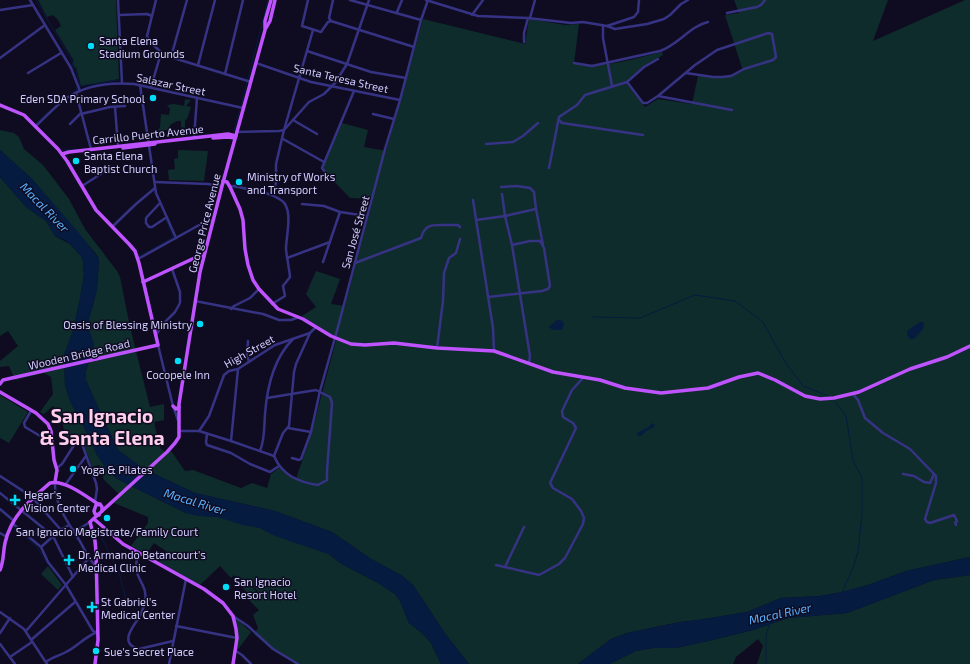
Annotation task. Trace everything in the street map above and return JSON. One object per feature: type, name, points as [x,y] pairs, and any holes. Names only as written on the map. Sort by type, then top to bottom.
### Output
[{"type":"main road","name":"George Price Avenue","points":[[265,30],[265,21],[271,0]]},
{"type":"main road","name":"George Price Avenue","points":[[102,511],[177,441],[179,431],[179,407],[195,301],[204,256],[243,108],[275,0]]},
{"type":"main road","name":"George Price Avenue","points":[[0,105],[20,113],[63,155],[96,210],[134,251],[138,259],[144,282],[158,345]]},
{"type":"main road","name":"Carrillo Puerto Avenue","points":[[63,155],[228,134],[236,135]]},
{"type":"main road","name":"Carrillo Puerto Avenue","points":[[63,155],[69,152],[91,149],[228,137],[236,135]]},
{"type":"main road","points":[[223,181],[227,182],[230,187],[242,216],[248,265],[253,280],[259,289],[272,304],[281,310],[299,317],[335,338],[347,343],[360,345],[388,343],[494,352],[553,372],[584,377],[625,388],[664,393],[708,388],[748,374],[758,373],[810,398],[827,399],[852,393],[910,369],[947,357],[970,346]]},
{"type":"main road","points":[[144,282],[201,255],[204,256]]},
{"type":"main road","name":"Wooden Bridge Road","points":[[1,382],[158,345]]},
{"type":"main road","points":[[0,392],[32,410],[46,421],[50,429],[54,460],[57,468],[54,482]]},
{"type":"main road","points":[[173,406],[176,408],[179,407]]},
{"type":"main road","points":[[56,476],[63,484]]},
{"type":"main road","points":[[0,570],[3,563],[4,545],[13,522],[20,510],[50,483],[54,482],[63,484],[102,507],[102,511],[92,521]]},
{"type":"main road","points":[[97,503],[94,506],[94,511],[95,514],[98,515]]},
{"type":"main road","points":[[92,521],[139,553],[206,590],[226,606],[233,616],[236,629],[236,651],[233,664]]},
{"type":"main road","points":[[92,521],[96,546],[98,647],[95,664]]},
{"type":"street","points":[[30,0],[73,72],[80,91]]},
{"type":"street","points":[[118,0],[122,83]]},
{"type":"street","points":[[156,0],[147,38],[161,53],[251,82]]},
{"type":"street","points":[[171,57],[188,0]]},
{"type":"street","points":[[198,65],[215,0]]},
{"type":"street","points":[[226,74],[243,0]]},
{"type":"street","points":[[308,0],[302,26],[321,32],[330,20],[333,0]]},
{"type":"street","points":[[350,0],[421,20]]},
{"type":"street","points":[[236,135],[284,130],[309,102],[324,94],[332,86],[347,64],[369,0]]},
{"type":"street","points":[[397,12],[402,0]]},
{"type":"street","points":[[427,0],[472,14],[492,18],[529,18],[557,22],[583,22],[603,26],[634,17],[638,12],[639,0]]},
{"type":"street","name":"San José Street","points":[[292,458],[299,460],[301,459],[310,432],[367,216],[427,0]]},
{"type":"street","points":[[472,14],[483,0]]},
{"type":"street","points":[[524,42],[524,33],[535,0]]},
{"type":"street","points":[[606,26],[615,29],[651,23],[670,16],[681,4],[688,0]]},
{"type":"street","points":[[727,13],[757,7],[765,0]]},
{"type":"street","points":[[0,10],[34,5]]},
{"type":"street","points":[[119,16],[147,14],[152,16]]},
{"type":"street","points":[[330,20],[414,47]]},
{"type":"street","points":[[574,63],[589,66],[664,50],[695,27],[708,22]]},
{"type":"street","points":[[0,58],[45,25]]},
{"type":"street","points":[[603,26],[607,62],[612,86]]},
{"type":"street","points":[[272,195],[276,183],[276,164],[284,130],[313,30]]},
{"type":"street","points":[[627,82],[643,103],[647,103],[658,96],[703,58],[720,48],[766,33],[770,32],[772,34],[776,57],[773,60],[744,69],[730,76],[713,78],[686,73]]},
{"type":"street","points":[[307,52],[371,72],[406,78]]},
{"type":"street","points":[[28,73],[61,53]]},
{"type":"street","points":[[151,87],[161,53]]},
{"type":"street","points":[[549,168],[559,117],[577,105],[585,95],[627,82],[644,67],[658,59]]},
{"type":"street","name":"Santa Teresa Street","points":[[256,62],[299,78],[400,100]]},
{"type":"street","name":"Salazar Street","points":[[36,127],[62,102],[76,93],[103,85],[122,83],[151,87],[243,108]]},
{"type":"street","points":[[140,85],[155,188],[176,238]]},
{"type":"street","points":[[329,178],[322,168],[354,91]]},
{"type":"street","points":[[76,93],[91,149]]},
{"type":"street","points":[[658,96],[732,110]]},
{"type":"street","points":[[194,138],[197,98]]},
{"type":"street","points":[[70,124],[81,113],[125,106]]},
{"type":"street","points":[[115,107],[118,146]]},
{"type":"street","points":[[373,114],[394,119]]},
{"type":"street","points":[[293,120],[317,134]]},
{"type":"street","points":[[559,120],[562,123],[643,135]]},
{"type":"street","points":[[486,144],[513,142],[523,136],[538,123]]},
{"type":"street","points":[[283,139],[324,162]]},
{"type":"street","points":[[82,186],[107,170]]},
{"type":"street","points":[[155,182],[222,186]]},
{"type":"street","points":[[230,187],[234,186],[272,195],[284,202],[288,211],[287,258],[290,277],[283,286],[285,296],[272,304]]},
{"type":"street","points":[[488,297],[542,291],[550,286],[534,192],[530,188],[517,186],[501,187]]},
{"type":"street","points":[[112,227],[155,188]]},
{"type":"street","points":[[502,194],[530,356],[529,364]]},
{"type":"street","points":[[473,200],[493,328],[494,352]]},
{"type":"street","points":[[160,202],[146,218],[146,223],[152,227],[167,217]]},
{"type":"street","points":[[302,204],[324,206],[340,212],[367,216]]},
{"type":"street","points":[[476,220],[505,216],[536,209]]},
{"type":"street","points":[[323,262],[340,212]]},
{"type":"street","points":[[138,259],[201,224],[213,220]]},
{"type":"street","points":[[355,263],[421,238],[423,232],[430,226],[452,224],[460,227]]},
{"type":"street","points":[[437,348],[442,308],[444,274],[449,258],[456,253],[460,239]]},
{"type":"street","points":[[512,245],[530,241],[540,241],[544,248]]},
{"type":"street","points":[[287,258],[330,242]]},
{"type":"street","points":[[156,335],[163,324],[175,312],[180,302],[180,292],[172,269]]},
{"type":"street","points":[[231,309],[250,298],[259,289]]},
{"type":"street","points":[[195,301],[262,314],[284,320],[299,317]]},
{"type":"street","name":"High Street","points":[[199,431],[209,416],[224,375],[229,371],[238,369],[275,345],[310,333],[317,327]]},
{"type":"street","points":[[274,456],[283,433],[288,428],[296,364],[310,333]]},
{"type":"street","points":[[260,451],[264,436],[267,398],[270,382],[277,362],[293,338]]},
{"type":"street","points":[[248,341],[247,354],[249,362]]},
{"type":"street","name":"George Price Avenue","points":[[158,345],[173,406],[179,423]]},
{"type":"street","points":[[231,441],[238,369]]},
{"type":"street","points":[[496,565],[533,575],[541,574],[563,560],[583,524],[584,516],[574,501],[553,488],[550,483],[576,428],[573,423],[563,417],[562,411],[572,390],[584,377]]},
{"type":"street","points":[[179,431],[199,431],[274,456],[283,471],[305,482],[318,485],[327,480],[326,471],[332,403],[330,397],[316,390],[267,398]]},
{"type":"street","points":[[852,393],[858,400],[865,418],[883,433],[910,449],[936,476],[936,483],[925,519],[927,522],[930,523],[954,516],[957,521],[955,523],[956,525]]},
{"type":"street","points":[[32,410],[24,423],[25,427],[52,443]]},
{"type":"street","points":[[288,428],[310,432]]},
{"type":"street","points":[[207,434],[207,445],[231,453],[254,466],[270,472],[279,466]]},
{"type":"street","points":[[57,468],[62,464],[75,444],[80,441],[82,442],[97,486],[97,503]]},
{"type":"street","points":[[63,484],[86,455]]},
{"type":"street","points":[[903,474],[914,476],[924,482],[930,482],[934,474]]},
{"type":"street","points":[[0,476],[33,497],[60,530]]},
{"type":"street","points":[[54,482],[58,500],[69,525],[73,529],[89,558],[96,566]]},
{"type":"street","points":[[0,493],[53,536],[74,577]]},
{"type":"street","points":[[0,509],[41,547],[48,562],[97,633],[82,640],[66,652],[52,658],[46,663],[26,631],[20,625],[0,612]]},
{"type":"street","points":[[73,529],[79,529],[92,521]]},
{"type":"street","points":[[41,547],[60,530],[69,525]]},
{"type":"street","points":[[505,567],[524,527]]},
{"type":"street","points":[[0,533],[7,537]]},
{"type":"street","points":[[139,553],[136,562],[136,570],[144,590],[145,597],[139,617],[129,634],[129,642],[138,649],[174,641]]},
{"type":"street","points":[[26,631],[89,558]]},
{"type":"street","points":[[168,664],[186,579]]},
{"type":"street","points":[[10,657],[31,641],[75,602]]},
{"type":"street","points":[[233,616],[238,618],[273,648],[298,664]]},
{"type":"street","points":[[0,633],[10,618]]},
{"type":"street","points":[[176,626],[237,638]]},
{"type":"street","points":[[0,644],[15,664]]},
{"type":"street","points":[[236,651],[242,654],[250,664]]},
{"type":"green space","name":"Santa Elena Stadium Grounds","points":[[38,0],[116,0],[119,79],[81,86],[76,67],[74,67],[74,61],[55,30],[61,26],[57,18],[52,15],[47,17]]},
{"type":"green space","points":[[734,0],[888,0],[873,41],[965,0],[970,0],[970,557],[906,571],[868,585],[842,592],[820,596],[781,598],[747,612],[680,622],[627,633],[611,639],[578,664],[469,664],[446,635],[413,585],[401,575],[371,559],[332,532],[275,511],[195,493],[144,469],[118,450],[86,380],[86,371],[90,359],[92,339],[89,332],[89,319],[97,290],[99,259],[32,179],[0,150],[0,130],[14,133],[19,137],[24,149],[43,165],[69,199],[85,229],[117,271],[120,277],[130,327],[150,407],[164,404],[164,420],[154,422],[160,448],[165,452],[163,454],[164,456],[171,451],[185,471],[193,470],[241,488],[252,483],[267,488],[271,474],[279,468],[286,474],[296,479],[312,431],[337,337],[302,316],[316,307],[306,294],[316,271],[340,279],[331,304],[345,306],[373,199],[350,198],[322,169],[342,123],[368,130],[364,147],[386,151],[423,19],[525,44],[529,19],[565,25],[579,24],[574,63],[585,65],[607,64],[662,52],[663,55],[641,68],[625,82],[645,107],[658,99],[692,104],[698,76],[723,78],[743,71],[725,15],[739,13]]},
{"type":"green space","points":[[185,99],[191,100],[186,106],[191,107],[187,119],[185,120],[185,128],[181,127],[181,121],[177,121],[170,125],[169,130],[164,130],[157,136],[153,133],[160,128],[161,114],[169,115],[170,109],[167,105],[174,104],[184,106]]},
{"type":"green space","points":[[178,150],[208,151],[204,181],[169,180],[168,170],[175,169],[174,159],[178,158]]},
{"type":"green space","points":[[0,177],[26,207],[46,221],[55,236],[70,244],[81,256],[84,275],[73,331],[64,355],[65,385],[70,401],[97,455],[107,470],[116,478],[127,484],[186,513],[218,517],[260,528],[276,536],[329,554],[340,563],[378,583],[395,594],[400,601],[409,623],[422,633],[431,643],[441,664],[298,664],[274,651],[254,634],[258,628],[253,615],[259,610],[249,600],[258,591],[248,581],[243,585],[234,575],[231,578],[220,566],[200,585],[159,562],[166,551],[154,543],[146,554],[131,546],[148,523],[148,517],[114,503],[112,501],[119,494],[104,480],[99,465],[92,467],[81,437],[74,442],[65,436],[62,420],[53,406],[44,414],[40,412],[53,394],[51,377],[44,373],[15,380],[9,366],[0,367],[0,361],[18,346],[8,331],[0,336]]},
{"type":"green space","points":[[0,395],[28,412],[9,443],[0,438]]},
{"type":"green space","points":[[48,566],[62,585],[58,590],[41,574]]},
{"type":"green space","points":[[970,575],[970,664],[757,664],[763,646],[758,639],[736,657],[733,664],[609,664],[636,651],[653,648],[676,648],[753,630],[788,618],[847,613],[934,580]]},
{"type":"green space","points":[[247,582],[256,591],[251,596],[242,587]]},
{"type":"green space","points":[[233,616],[251,632],[236,652],[237,636]]},
{"type":"water","name":"Macal River","points":[[0,150],[32,179],[79,233],[99,259],[97,290],[89,319],[89,329],[94,344],[94,352],[86,369],[86,380],[118,450],[144,469],[195,493],[275,511],[332,532],[371,559],[401,575],[413,585],[446,635],[469,664],[441,664],[431,643],[422,633],[409,623],[400,601],[395,594],[378,583],[340,563],[329,554],[275,536],[260,528],[242,525],[218,517],[198,516],[186,513],[127,484],[116,478],[107,470],[97,455],[70,401],[65,385],[64,355],[73,331],[84,275],[81,256],[65,240],[55,236],[46,221],[26,207],[0,177]]},
{"type":"water","points":[[557,320],[563,321],[564,325],[562,330],[553,330],[549,327]]},
{"type":"water","points":[[920,322],[923,322],[924,324],[923,329],[914,339],[910,339],[907,335],[907,331]]},
{"type":"water","points":[[652,423],[655,425],[653,428],[646,431],[641,436],[637,436],[637,433],[649,427]]},
{"type":"water","name":"Macal River","points":[[970,557],[970,575],[934,580],[847,613],[788,618],[753,630],[676,648],[653,648],[636,651],[609,664],[578,664],[611,639],[627,633],[680,622],[747,612],[781,598],[820,596],[842,592],[868,585],[906,571]]},
{"type":"waterway","points":[[36,0],[72,61],[80,86],[119,80]]},
{"type":"waterway","points":[[241,106],[268,0]]},
{"type":"waterway","points":[[72,93],[77,90],[76,87]]},
{"type":"waterway","points":[[58,104],[64,98]]},
{"type":"waterway","points":[[35,124],[51,110]]},
{"type":"waterway","points":[[233,134],[240,110]]},
{"type":"waterway","points":[[63,150],[84,149]]},
{"type":"waterway","points":[[138,256],[173,237],[166,220]]},
{"type":"waterway","points":[[593,317],[640,318],[695,295],[735,301],[763,322],[785,362],[803,386],[831,397]]},
{"type":"waterway","points":[[833,399],[846,416],[853,460],[862,478],[862,515],[858,552],[853,568],[842,592]]},
{"type":"waterway","points":[[9,483],[31,498]]},
{"type":"waterway","points":[[13,527],[37,547],[47,563]]},
{"type":"waterway","points":[[102,538],[119,573],[127,604]]},
{"type":"waterway","name":"Macal River","points":[[766,664],[766,635],[770,623]]},
{"type":"place","name":"Santa Elena Stadium Grounds","points":[[91,46]]},
{"type":"place","name":"Eden SDA Primary School","points":[[153,98]]},
{"type":"place","name":"Santa Elena Baptist Church","points":[[76,161]]},
{"type":"place","name":"Ministry of Works and Transport","points":[[239,182]]},
{"type":"place","name":"Oasis of Blessing Ministry","points":[[200,324]]},
{"type":"place","name":"Cocopele Inn","points":[[178,361]]},
{"type":"place","name":"Yoga & Pilates","points":[[73,469]]},
{"type":"place","name":"Hegar's Vision Center","points":[[15,500]]},
{"type":"place","name":"San Ignacio Magistrate/Family Court","points":[[107,518]]},
{"type":"place","name":"Dr. Armando Betancourt's Medical Clinic","points":[[69,560]]},
{"type":"place","name":"San Ignacio Resort Hotel","points":[[226,587]]},
{"type":"place","name":"St Gabriel's Medical Center","points":[[92,607]]},
{"type":"place","name":"Sue's Secret Place","points":[[96,651]]},
{"type":"district","name":"San Ignacio & Santa Elena","points":[[102,426]]}]
